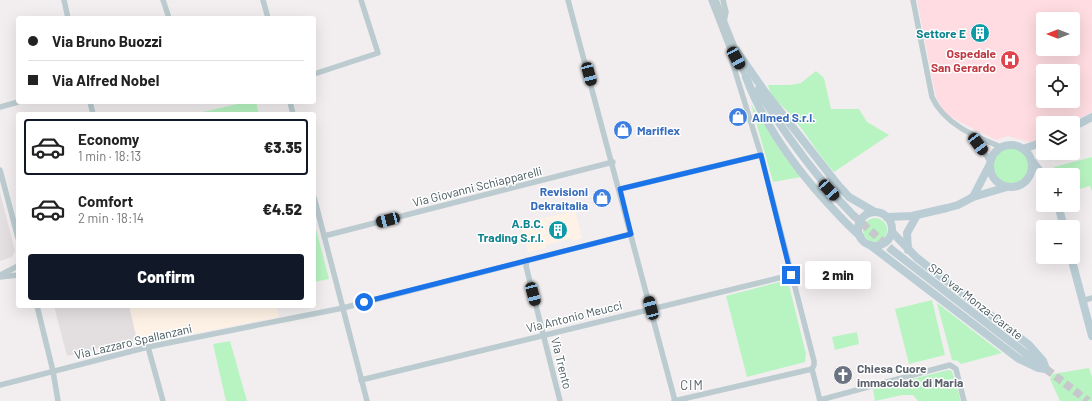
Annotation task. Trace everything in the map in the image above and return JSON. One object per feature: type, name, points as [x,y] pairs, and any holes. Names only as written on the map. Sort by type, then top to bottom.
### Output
[{"type":"street","points":[[64,0],[68,16]]},
{"type":"street","points":[[163,0],[168,16]]},
{"type":"street","points":[[263,0],[267,16]]},
{"type":"street","points":[[316,73],[378,53],[361,0]]},
{"type":"street","points":[[568,0],[613,162],[675,401],[812,369]]},
{"type":"street","points":[[711,0],[765,121],[782,148],[823,198],[864,242],[870,245],[1019,359],[1038,368],[1046,369],[1043,361],[1029,345],[922,263],[908,250],[892,230],[887,217]]},
{"type":"street","points":[[716,0],[733,49],[771,113]]},
{"type":"street","points":[[722,0],[726,12],[724,23]]},
{"type":"street","points":[[913,0],[932,97],[937,109],[944,116],[971,134],[1001,147]]},
{"type":"street","points":[[733,49],[731,58],[743,101],[761,155],[814,361],[812,369],[820,400],[950,365],[956,369],[964,401]]},
{"type":"street","points":[[733,49],[838,185],[849,197],[887,217],[914,216],[958,205],[973,197],[1007,187],[1020,185],[1030,176],[1031,159],[1036,152]]},
{"type":"street","points":[[746,77],[824,184],[853,215]]},
{"type":"street","points":[[0,106],[16,102]]},
{"type":"street","points":[[1080,123],[1092,117]]},
{"type":"street","points":[[971,134],[990,163],[990,172],[994,179],[1000,185],[1007,187]]},
{"type":"street","points":[[973,197],[985,176],[994,153],[1001,147],[1012,145],[1023,149],[1038,168]]},
{"type":"street","points":[[1023,149],[1036,145]]},
{"type":"street","points":[[620,189],[761,155]]},
{"type":"street","name":"Via Giovanni Schiapparelli","points":[[324,236],[613,162]]},
{"type":"street","points":[[0,170],[16,230]]},
{"type":"street","points":[[1030,176],[1036,178]]},
{"type":"street","points":[[316,205],[367,401]]},
{"type":"street","points":[[860,236],[859,228],[861,220],[867,214],[875,212]]},
{"type":"street","points":[[870,245],[878,246],[886,243],[892,230],[914,216]]},
{"type":"street","points":[[908,250],[907,233],[914,216]]},
{"type":"street","name":"Via Lazzaro Spallanzani","points":[[0,385],[148,347],[342,308],[631,234]]},
{"type":"street","name":"SP 6 var Monza-Carate","points":[[892,250],[1046,369]]},
{"type":"street","name":"Via Trento","points":[[527,260],[526,266],[560,401]]},
{"type":"street","points":[[1073,264],[1092,336]]},
{"type":"street","points":[[0,276],[16,266]]},
{"type":"street","points":[[0,276],[16,273]]},
{"type":"street","name":"Via Antonio Meucci","points":[[362,380],[651,308],[791,275]]},
{"type":"street","points":[[1082,301],[1092,298]]},
{"type":"street","points":[[37,308],[53,371],[58,401]]},
{"type":"street","points":[[148,347],[163,401]]},
{"type":"shaded area","name":"Ospedale San Gerardo","points":[[917,0],[1092,0],[1092,112],[1080,118],[1080,116],[1036,116],[1036,140],[1030,142],[1008,136],[996,140],[946,115],[936,97]]},
{"type":"shaded area","points":[[0,192],[15,251],[12,257],[0,261]]},
{"type":"shaded area","points":[[575,211],[582,238],[573,241],[572,238],[546,245],[546,248],[528,252],[520,223]]},
{"type":"shaded area","points":[[55,308],[129,308],[137,340],[67,356]]},
{"type":"shaded area","points":[[129,308],[277,308],[279,317],[164,339],[164,336],[137,340]]},
{"type":"green space","points":[[816,71],[824,78],[831,109],[859,109],[867,122],[889,135],[834,172],[794,119],[773,97],[768,85],[790,85],[801,83]]},
{"type":"green space","points":[[237,104],[256,104],[258,112],[203,112]]},
{"type":"green space","points":[[751,104],[785,157],[801,177],[773,182]]},
{"type":"green space","points":[[1015,148],[1024,153],[1028,159],[1028,173],[1024,179],[1015,184],[1007,184],[998,179],[994,173],[993,162],[998,153],[1004,149]]},
{"type":"green space","points":[[1092,157],[1092,191],[1090,186],[1080,189],[1080,168],[1054,167]]},
{"type":"green space","points":[[875,218],[880,219],[886,225],[886,235],[880,241],[875,242],[870,241],[864,235],[863,230],[864,225],[870,219]]},
{"type":"green space","points":[[316,229],[329,279],[316,282]]},
{"type":"green space","points":[[783,281],[789,285],[806,354],[805,362],[747,377],[726,296]]},
{"type":"green space","points":[[932,300],[945,355],[909,364],[895,309]]},
{"type":"green space","points":[[937,303],[1002,353],[961,364],[958,361],[952,360]]},
{"type":"green space","points":[[857,332],[859,344],[835,350],[832,337]]},
{"type":"green space","points":[[230,341],[247,401],[226,401],[213,344]]},
{"type":"green space","points":[[1089,368],[1092,377],[1092,401],[1060,401],[1050,379],[1053,374]]},
{"type":"green space","points":[[948,370],[952,371],[961,401],[918,401],[913,395],[902,395],[875,401],[873,389]]},
{"type":"tunnel","points":[[853,215],[892,250]]},
{"type":"tunnel","points":[[1046,369],[1088,401]]},
{"type":"place","name":"Settore E","points":[[980,33]]},
{"type":"place","name":"Ospedale San Gerardo","points":[[1010,60]]},
{"type":"place","name":"Allmed S.r.l.","points":[[738,117]]},
{"type":"place","name":"Mariflex","points":[[623,130]]},
{"type":"place","name":"Revisioni Dekraitalia","points":[[602,198]]},
{"type":"place","name":"A.B.C. Trading S.r.l.","points":[[558,230]]},
{"type":"place","name":"Chiesa Cuore immacolato di Maria","points":[[843,375]]},
{"type":"district","name":"CIM","points":[[692,385]]},
{"type":"route","points":[[364,302],[631,234],[620,189],[761,155],[791,275]]}]
